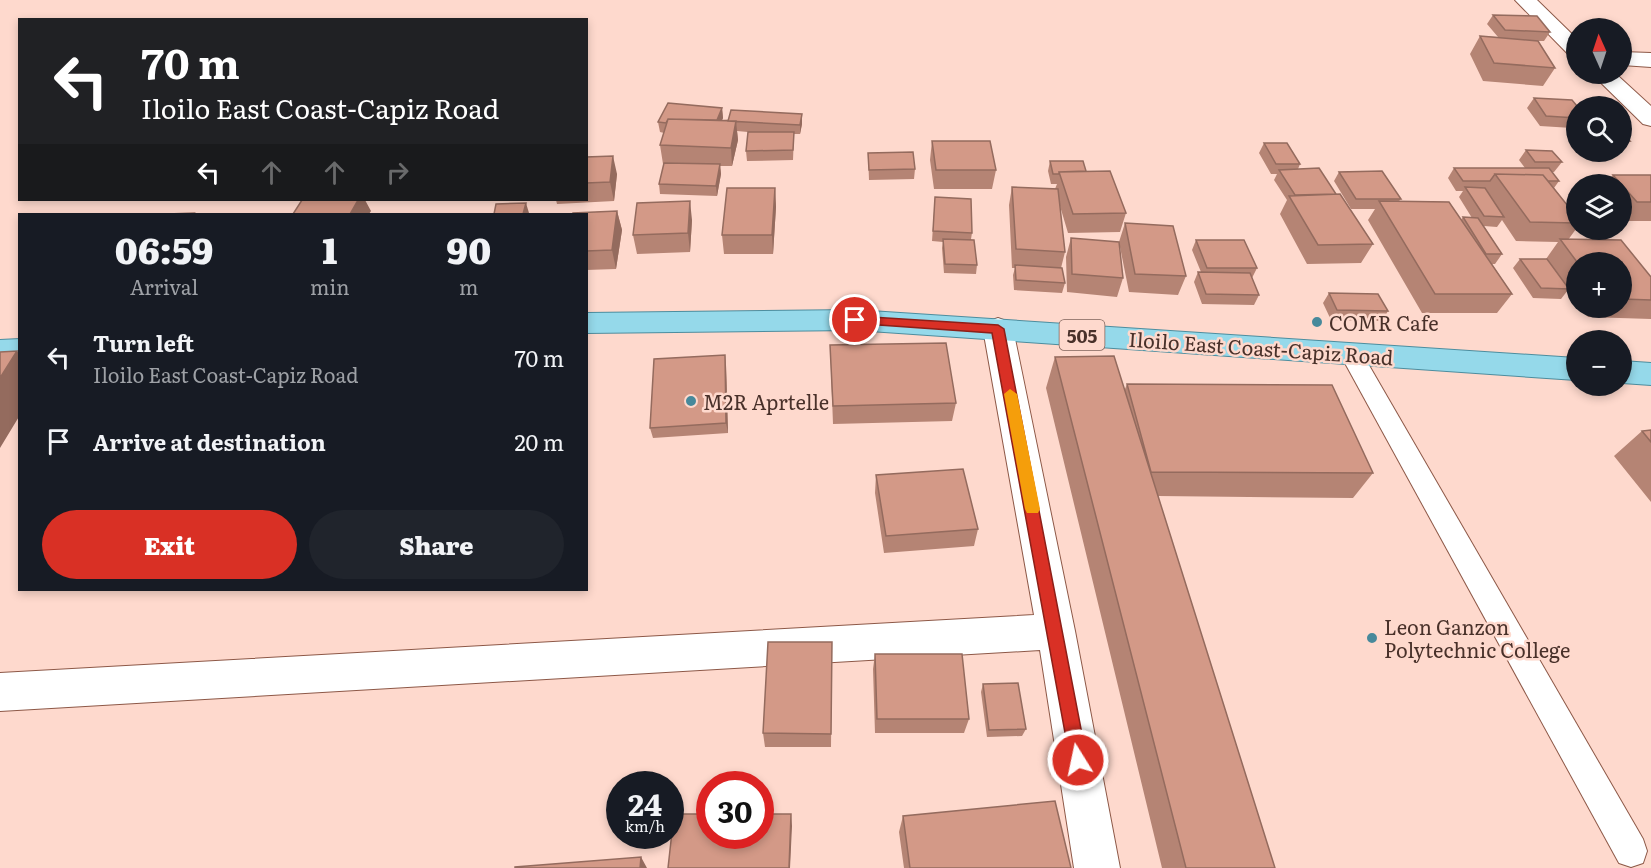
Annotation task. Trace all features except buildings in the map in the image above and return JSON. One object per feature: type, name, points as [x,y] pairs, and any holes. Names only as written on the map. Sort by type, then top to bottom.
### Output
[{"type":"main road","name":"Iloilo East Coast-Capiz Road","points":[[588,323],[855,320],[1566,368]]},
{"type":"main road","points":[[0,351],[18,350]]},
{"type":"street","points":[[1525,0],[1566,39]]},
{"type":"street","points":[[1632,59],[1651,60]]},
{"type":"street","points":[[1613,84],[1651,119]]},
{"type":"street","points":[[998,329],[1056,631],[1097,868]]},
{"type":"street","points":[[0,692],[1056,631]]},
{"type":"lane","points":[[1351,354],[1631,851]]},
{"type":"slow traffic","points":[[1010,394],[1032,509]]},
{"type":"place","name":"COMR Cafe","points":[[1317,322]]},
{"type":"place","name":"M2R Aprtelle","points":[[691,401]]},
{"type":"place","name":"Leon Ganzon Polytechnic College","points":[[1372,638]]},
{"type":"route","points":[[855,320],[998,329],[1056,631],[1078,760]]}]
